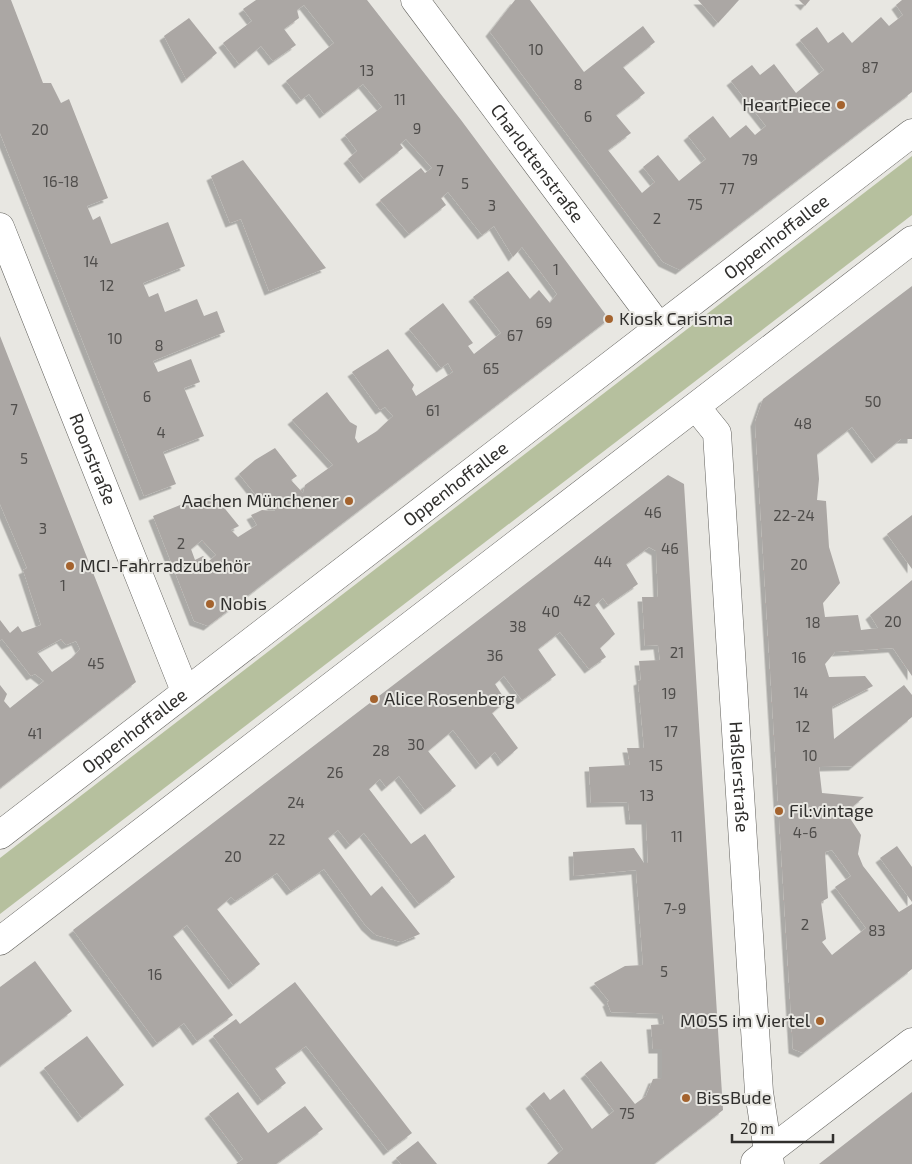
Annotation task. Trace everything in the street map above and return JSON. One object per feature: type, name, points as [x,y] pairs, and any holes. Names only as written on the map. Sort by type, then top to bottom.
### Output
[{"type":"street","name":"Charlottenstraße","points":[[415,0],[659,327]]},
{"type":"street","name":"Oppenhoffallee","points":[[0,835],[912,133]]},
{"type":"street","name":"Roonstraße","points":[[0,228],[185,691]]},
{"type":"street","points":[[0,941],[912,240]]},
{"type":"street","name":"Haßlerstraße","points":[[696,407],[717,434],[763,1160]]},
{"type":"street","points":[[763,1160],[912,1042]]},
{"type":"green space","points":[[912,156],[912,215],[0,914],[0,858]]},
{"type":"building","points":[[0,0],[11,0],[43,83],[51,83],[61,103],[69,99],[108,198],[87,206],[93,220],[100,216],[111,244],[168,222],[185,266],[143,283],[149,297],[158,293],[165,312],[197,299],[204,316],[217,311],[225,332],[153,361],[158,372],[191,359],[200,382],[184,388],[204,436],[163,452],[176,484],[144,496],[0,133]]},
{"type":"building","points":[[256,0],[367,0],[461,120],[609,319],[208,626],[194,621],[153,516],[190,501],[195,506],[213,494],[239,526],[231,530],[238,537],[257,525],[251,515],[262,510],[275,511],[271,504],[259,499],[239,474],[255,460],[275,448],[297,476],[291,480],[303,493],[305,485],[333,465],[292,420],[327,392],[350,422],[357,426],[355,438],[358,443],[377,431],[393,416],[385,407],[380,410],[352,372],[388,349],[414,385],[412,389],[416,396],[453,372],[448,363],[441,368],[409,329],[443,303],[473,343],[468,346],[474,354],[501,333],[473,297],[508,271],[530,299],[539,290],[550,303],[557,294],[522,247],[513,257],[494,226],[482,235],[448,192],[441,198],[446,205],[409,234],[380,200],[421,168],[425,173],[432,168],[406,139],[400,144],[403,148],[364,179],[348,159],[357,151],[345,135],[382,107],[363,84],[324,114],[309,94],[301,100],[286,81],[334,43],[304,5],[297,10],[299,18],[284,29],[296,45],[273,61],[261,46],[239,64],[223,43],[252,21],[243,9]],"holes":[[[202,540],[216,555],[208,562],[203,556],[195,560],[191,549]]]},
{"type":"building","points":[[515,0],[530,0],[584,72],[643,26],[655,42],[623,67],[645,93],[616,115],[631,133],[608,150],[642,193],[655,182],[643,167],[658,155],[679,181],[706,159],[688,136],[713,116],[730,138],[746,125],[755,135],[766,126],[731,81],[752,65],[760,75],[774,64],[796,93],[824,70],[800,40],[817,27],[828,43],[843,32],[852,43],[881,17],[889,26],[903,15],[896,5],[902,0],[912,0],[912,92],[680,270],[663,262],[490,32]]},
{"type":"building","points":[[698,0],[739,0],[718,23]]},
{"type":"building","points":[[799,0],[810,0],[805,6]]},
{"type":"building","points":[[189,18],[217,53],[186,79],[164,36]]},
{"type":"building","points":[[243,160],[326,268],[269,291],[241,219],[230,223],[211,176]]},
{"type":"building","points":[[912,286],[912,439],[901,439],[876,459],[852,427],[817,454],[819,479],[817,500],[826,501],[829,547],[840,583],[823,603],[825,617],[858,615],[861,630],[878,628],[870,615],[912,580],[912,676],[893,648],[835,652],[825,664],[829,677],[865,676],[873,686],[832,707],[834,739],[904,685],[912,695],[912,717],[853,766],[819,767],[822,793],[864,797],[846,812],[861,835],[858,854],[863,866],[899,912],[912,904],[912,969],[803,1053],[793,1049],[755,422],[763,399]],"holes":[[[832,850],[851,876],[835,887],[866,928],[832,955],[822,942],[826,939],[821,902],[828,898],[825,852]]]},
{"type":"building","points":[[0,336],[136,682],[0,788],[0,685],[7,694],[4,701],[10,708],[44,681],[35,674],[31,676],[2,639],[0,641],[0,620],[10,633],[18,626],[22,632],[41,625],[23,570],[27,568],[0,504]],"holes":[[[61,639],[66,645],[76,641],[80,649],[73,657],[52,672],[37,652]]]},
{"type":"building","points":[[668,475],[684,484],[723,1110],[654,1164],[547,1164],[563,1149],[530,1104],[544,1092],[550,1100],[564,1089],[592,1129],[614,1111],[585,1074],[601,1061],[635,1104],[646,1096],[653,1079],[662,1078],[662,1049],[653,1049],[651,1025],[664,1024],[662,1014],[611,1012],[607,1002],[609,1001],[594,983],[625,966],[643,965],[636,870],[574,876],[573,852],[634,848],[644,863],[648,863],[646,820],[630,820],[628,802],[591,803],[589,767],[630,765],[627,748],[644,748],[638,681],[641,680],[639,661],[660,660],[658,645],[645,646],[642,597],[658,597],[656,551],[649,547],[626,564],[638,584],[608,605],[603,598],[595,605],[615,634],[600,648],[606,657],[589,669],[560,632],[538,649],[556,675],[522,700],[504,676],[495,684],[506,701],[492,713],[518,748],[502,762],[495,752],[480,765],[453,730],[428,751],[456,786],[425,810],[399,776],[386,787],[380,779],[369,789],[411,844],[425,834],[455,877],[419,904],[364,833],[350,845],[338,830],[328,838],[371,896],[382,886],[420,934],[401,942],[376,935],[366,926],[324,869],[291,891],[277,873],[235,901],[231,897],[217,909],[260,964],[233,985],[187,925],[173,936],[233,1015],[197,1041],[184,1023],[157,1043],[73,930]]},
{"type":"building","points":[[912,515],[912,569],[887,534]]},
{"type":"building","points":[[897,846],[912,867],[912,902],[880,858]]},
{"type":"building","points":[[35,961],[72,1011],[0,1066],[0,987]]},
{"type":"building","points":[[295,982],[412,1133],[388,1151],[306,1046],[275,1068],[286,1083],[262,1101],[213,1036],[236,1019],[240,1024]]},
{"type":"building","points":[[87,1036],[124,1085],[82,1118],[44,1068]]},
{"type":"building","points":[[238,1092],[268,1133],[305,1106],[323,1129],[276,1164],[236,1164],[243,1159],[209,1114]]},
{"type":"building","points":[[912,1092],[912,1164],[819,1164],[882,1115]]},
{"type":"building","points":[[418,1141],[437,1164],[401,1164],[396,1158]]},
{"type":"place","name":"HeartPiece","points":[[841,105]]},
{"type":"place","name":"Kiosk Carisma","points":[[609,319]]},
{"type":"place","name":"Aachen Münchener","points":[[349,501]]},
{"type":"place","name":"MCI-Fahrradzubehör","points":[[70,566]]},
{"type":"place","name":"Nobis","points":[[210,604]]},
{"type":"place","name":"Alice Rosenberg","points":[[374,699]]},
{"type":"place","name":"Fil:vintage","points":[[779,811]]},
{"type":"place","name":"MOSS im Viertel","points":[[820,1021]]},
{"type":"place","name":"BissBude","points":[[686,1098]]}]
